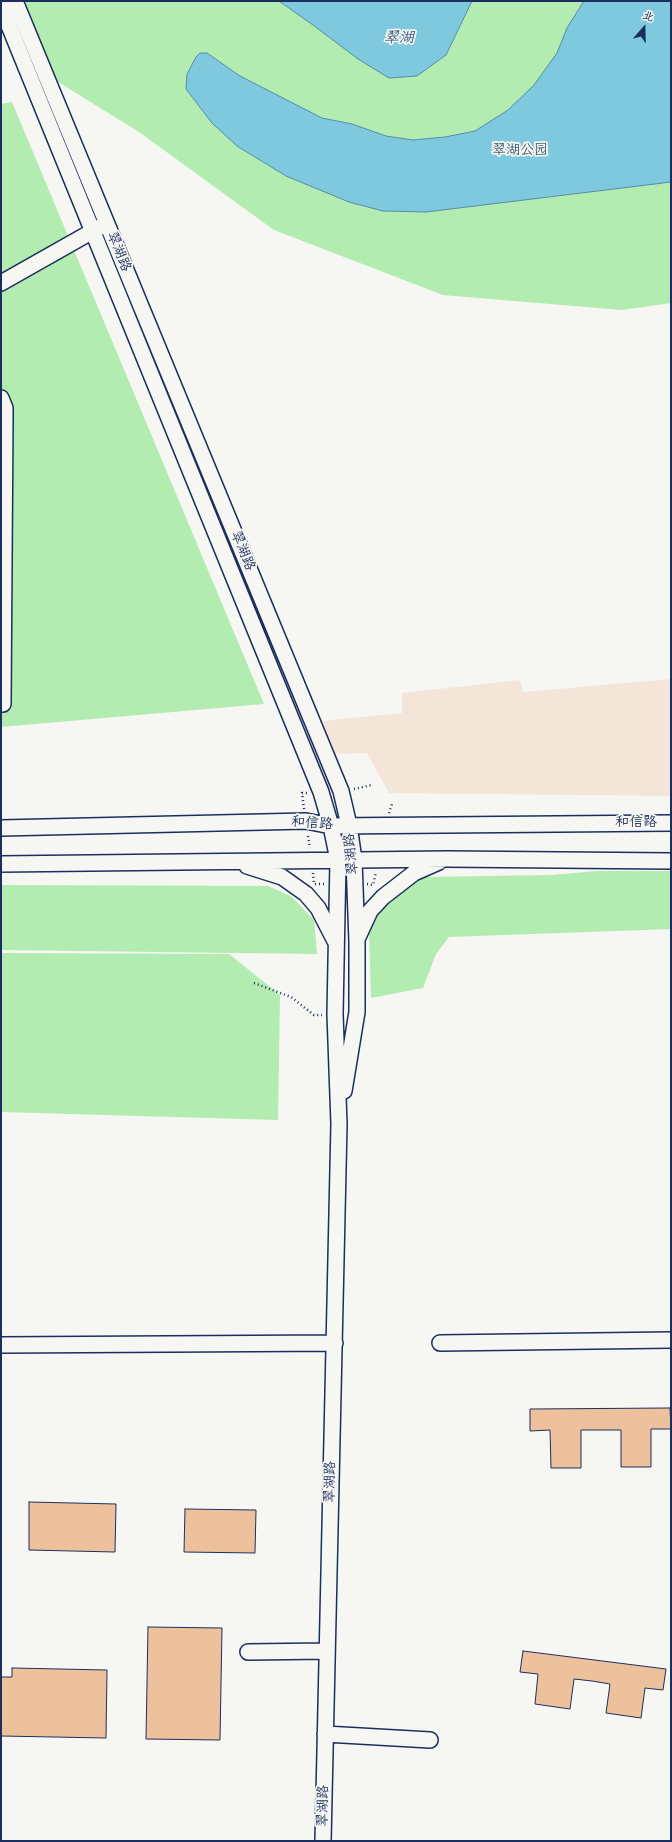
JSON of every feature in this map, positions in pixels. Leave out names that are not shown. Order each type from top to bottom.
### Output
[{"type":"street","name":"翠湖路","points":[[15,1],[341,791],[349,825],[354,860],[357,942],[357,1012],[339,1124]]},
{"type":"street","name":"翠湖路","points":[[1,6],[321,792],[331,826],[338,860],[334,1014],[339,1124],[323,1841]]},
{"type":"street","points":[[1,283],[106,223]]},
{"type":"street","points":[[1,398],[5,408],[3,704]]},
{"type":"street","name":"和信路","points":[[1,828],[306,821],[331,826],[671,823]]},
{"type":"street","points":[[357,942],[370,911],[383,897],[414,873],[447,859]]},
{"type":"street","points":[[1,864],[447,859],[671,861]]},
{"type":"street","points":[[233,862],[282,876],[298,888],[318,908],[336,943]]},
{"type":"street","points":[[440,1343],[671,1340]]},
{"type":"street","points":[[1,1345],[335,1343]]},
{"type":"street","points":[[248,1652],[327,1651]]},
{"type":"street","points":[[325,1734],[430,1740]]},
{"type":"path","points":[[254,983],[290,997],[314,1015],[334,1014]]},
{"type":"shaded area","points":[[671,679],[671,796],[389,793],[367,753],[333,754],[323,721],[402,713],[402,693],[520,680],[524,692]]},
{"type":"green space","name":"翠湖公园","points":[[24,1],[671,1],[671,303],[622,310],[443,295],[274,230],[139,132],[55,80]]},
{"type":"green space","points":[[12,102],[264,704],[1,727],[1,104]]},
{"type":"green space","points":[[597,871],[671,871],[671,929],[449,937],[436,954],[423,988],[371,998],[369,930],[378,909],[404,885],[423,877],[552,875]]},
{"type":"green space","points":[[1,885],[268,886],[291,896],[314,920],[317,954],[1,950]]},
{"type":"green space","points":[[1,953],[229,954],[280,995],[278,1120],[1,1112]]},
{"type":"water","name":"翠湖","points":[[279,1],[472,1],[446,55],[417,76],[389,78],[358,59]]},
{"type":"water","points":[[584,1],[671,1],[671,182],[426,212],[383,211],[349,202],[286,176],[237,146],[212,123],[186,89],[187,74],[196,57],[200,53],[207,53],[240,76],[322,118],[352,124],[386,136],[413,140],[445,137],[475,131],[508,110],[534,85],[557,53],[567,28]]},
{"type":"building","points":[[670,1408],[671,1429],[651,1429],[651,1467],[621,1467],[621,1430],[581,1430],[581,1468],[551,1468],[550,1430],[530,1431],[530,1409]]},
{"type":"building","points":[[29,1502],[116,1504],[115,1552],[29,1550]]},
{"type":"building","points":[[185,1509],[256,1510],[255,1553],[184,1552]]},
{"type":"building","points":[[148,1627],[222,1628],[220,1740],[146,1739]]},
{"type":"building","points":[[523,1651],[666,1669],[663,1690],[645,1688],[641,1718],[606,1713],[610,1684],[592,1681],[574,1679],[570,1709],[535,1704],[538,1674],[520,1672]]},
{"type":"building","points":[[12,1668],[107,1670],[106,1738],[1,1736],[1,1677],[12,1677]]}]
